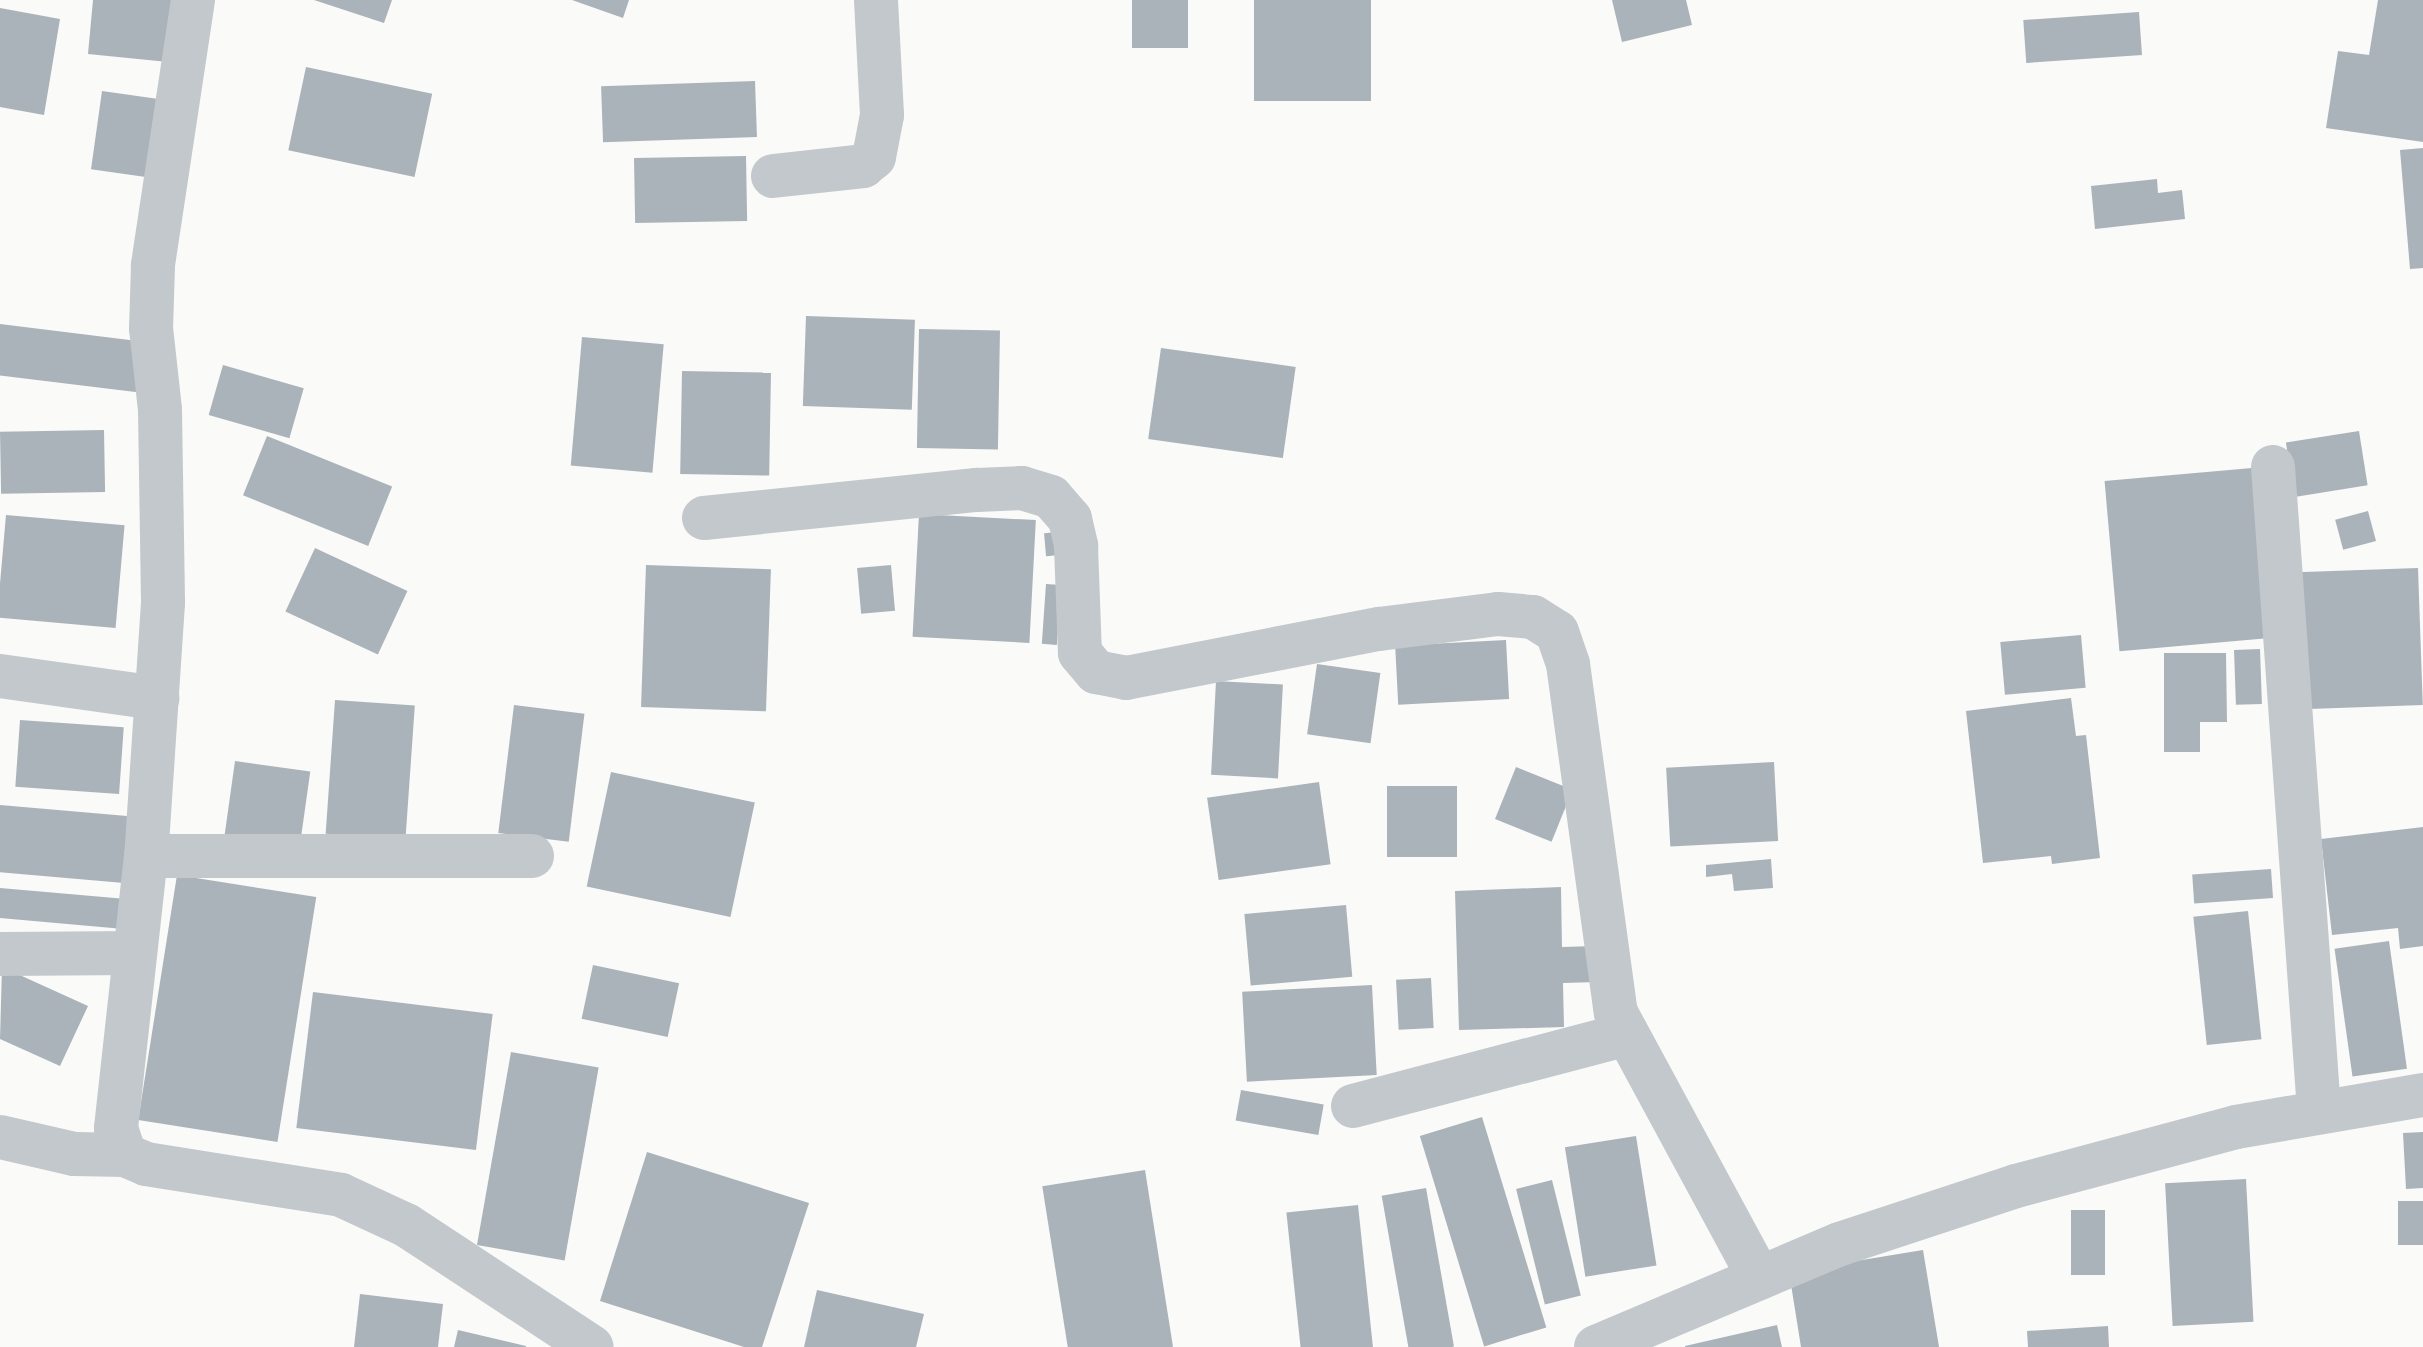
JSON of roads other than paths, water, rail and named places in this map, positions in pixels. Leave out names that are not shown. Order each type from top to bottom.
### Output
[{"type":"street","points":[[125,1155],[116,1128],[146,856],[157,698],[163,530],[160,410],[151,328],[153,266],[193,0]]},
{"type":"street","points":[[773,176],[863,166],[874,157],[882,115],[876,0]]},
{"type":"street","points":[[2273,467],[2319,1110]]},
{"type":"street","points":[[704,518],[977,490],[1022,488],[1051,497],[1070,519],[1076,546],[1080,653],[1096,672],[1126,678],[1379,629],[1498,614],[1533,617],[1557,632],[1568,664],[1616,1013],[1759,1278]]},
{"type":"street","points":[[0,676],[157,698]]},
{"type":"street","points":[[146,856],[532,856]]},
{"type":"street","points":[[0,954],[135,953]]},
{"type":"street","points":[[1353,1106],[1627,1034]]},
{"type":"street","points":[[1596,1347],[1840,1244],[2030,1182],[2156,1145],[2319,1110],[2423,1095]]},
{"type":"street","points":[[0,1137],[74,1154],[125,1155],[146,1164],[341,1195],[406,1225],[592,1347]]}]
